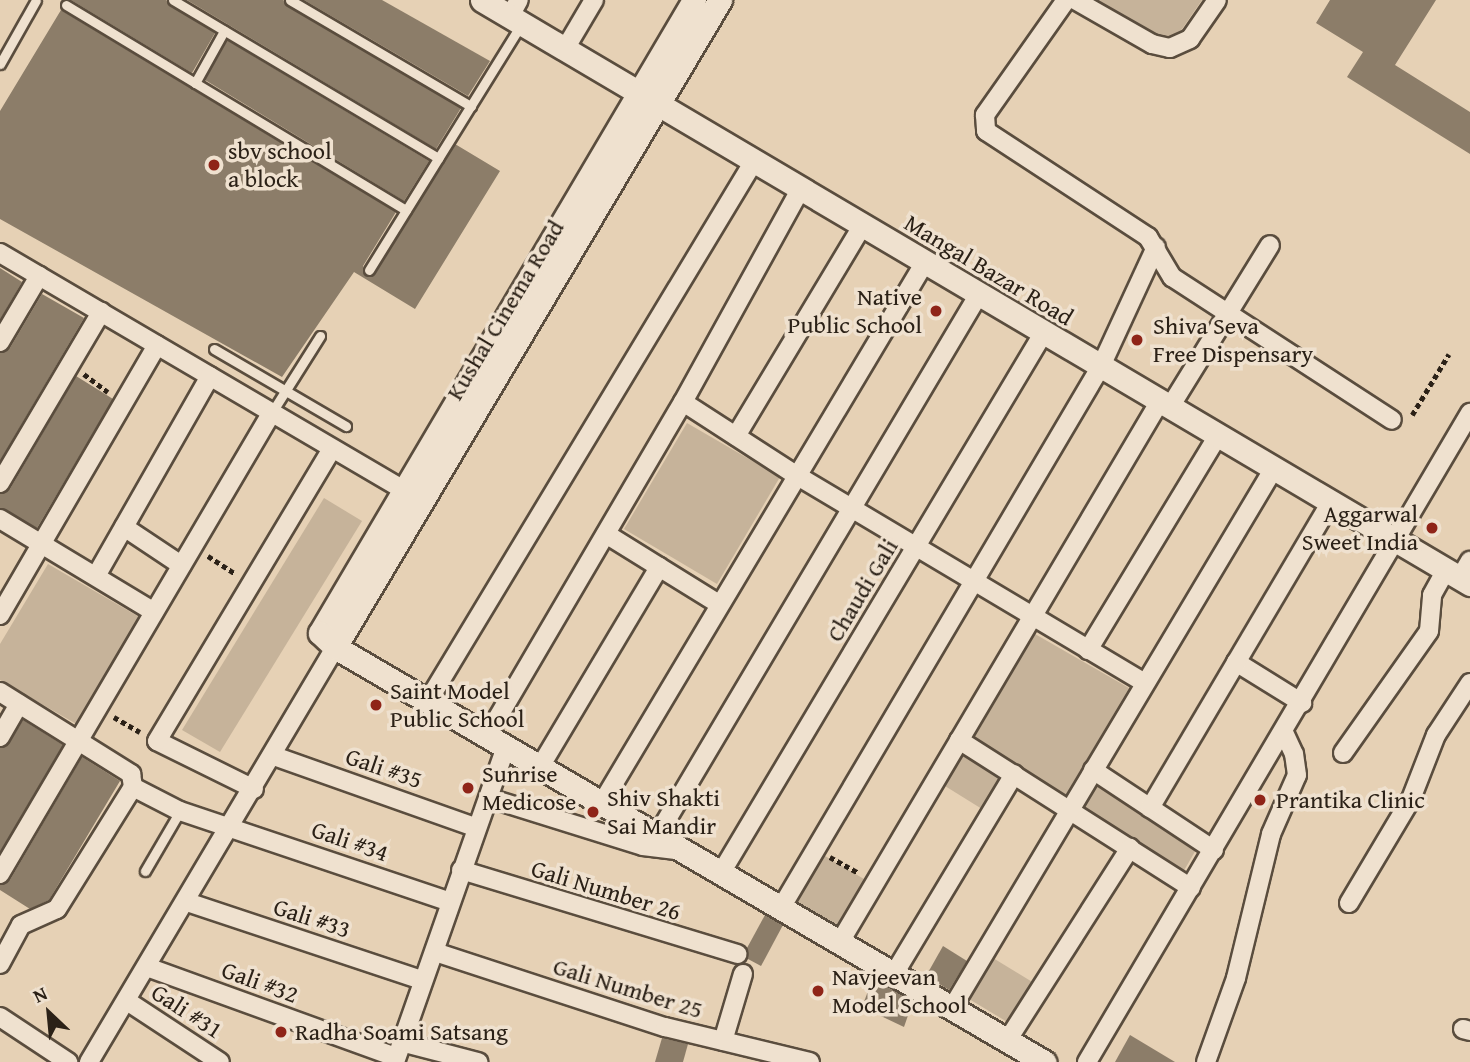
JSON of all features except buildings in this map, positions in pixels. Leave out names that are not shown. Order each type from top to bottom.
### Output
[{"type":"street","name":"Mangal Bazar Road","points":[[482,0],[517,13],[565,49],[800,190],[1398,542],[1462,574]]},
{"type":"street","points":[[565,49],[594,0]]},
{"type":"street","name":"Kushal Cinema Road","points":[[649,99],[694,0]]},
{"type":"street","name":"Kushal Cinema Road","points":[[328,640],[649,99],[720,0]]},
{"type":"street","points":[[1066,0],[985,115],[986,131],[1148,237],[1156,247],[1160,262],[1172,277],[1401,419]]},
{"type":"street","points":[[1075,0],[1152,44],[1170,48],[1190,40],[1217,0]]},
{"type":"street","points":[[428,701],[754,161]]},
{"type":"street","points":[[397,1054],[489,798],[496,741],[606,534],[683,402],[800,190]]},
{"type":"street","points":[[736,436],[863,225]]},
{"type":"street","points":[[840,942],[1031,617],[1165,404],[1228,314],[1270,245]]},
{"type":"street","points":[[781,908],[1101,366],[1156,247]]},
{"type":"street","points":[[0,253],[412,495]]},
{"type":"street","points":[[602,803],[925,262]]},
{"type":"street","points":[[0,342],[39,276]]},
{"type":"street","points":[[657,836],[979,294]]},
{"type":"street","points":[[0,483],[101,312]]},
{"type":"street","name":"Chaudi Gali","points":[[722,873],[1044,332]]},
{"type":"street","points":[[0,615],[157,345]]},
{"type":"street","points":[[96,576],[210,376]]},
{"type":"street","points":[[683,402],[851,509],[1144,683]]},
{"type":"street","points":[[0,874],[272,412]]},
{"type":"street","points":[[1087,1062],[1398,542],[1470,413]]},
{"type":"street","points":[[1088,650],[1218,435]]},
{"type":"street","points":[[254,789],[157,741],[254,585],[332,449]]},
{"type":"street","points":[[952,1008],[1274,468]]},
{"type":"street","points":[[1150,808],[1331,502]]},
{"type":"street","points":[[0,519],[154,612]]},
{"type":"street","points":[[124,527],[181,565]]},
{"type":"street","points":[[606,534],[719,604]]},
{"type":"street","points":[[540,767],[659,567]]},
{"type":"street","points":[[1343,753],[1425,639],[1432,595],[1462,574]]},
{"type":"street","points":[[89,1062],[274,756],[328,640],[1044,1062]]},
{"type":"street","points":[[1236,662],[1301,703]]},
{"type":"street","points":[[1349,903],[1411,799],[1436,735],[1470,683]]},
{"type":"street","points":[[0,692],[131,774],[133,787],[57,909],[21,925],[0,964]]},
{"type":"street","points":[[0,737],[19,704]]},
{"type":"street","points":[[1206,1062],[1233,990],[1267,847],[1297,775],[1294,754],[1284,733]]},
{"type":"street","points":[[959,740],[1191,888]]},
{"type":"street","name":"Gali #35","points":[[274,756],[477,828]]},
{"type":"street","points":[[1093,770],[1214,850]]},
{"type":"street","points":[[894,974],[1014,774]]},
{"type":"street","name":"Gali #34","points":[[133,787],[180,811],[233,826],[450,902]]},
{"type":"street","points":[[489,798],[643,846],[684,851]]},
{"type":"street","points":[[1007,1041],[1130,848]]},
{"type":"street","name":"Gali Number 26","points":[[461,870],[738,954]]},
{"type":"street","name":"Gali #33","points":[[187,902],[422,980]]},
{"type":"street","name":"Gali Number 25","points":[[435,951],[665,1027],[810,1062]]},
{"type":"street","name":"Gali #32","points":[[147,967],[397,1054],[478,1062]]},
{"type":"street","points":[[723,1041],[743,974]]},
{"type":"street","name":"Gali #31","points":[[127,1001],[219,1062]]},
{"type":"street","points":[[0,1017],[68,1062]]},
{"type":"lane","points":[[0,64],[36,0]]},
{"type":"lane","points":[[173,0],[438,158]]},
{"type":"lane","points":[[290,0],[471,106]]},
{"type":"lane","points":[[66,5],[406,210]]},
{"type":"lane","points":[[369,270],[471,106],[517,13]]},
{"type":"lane","points":[[195,83],[224,31]]},
{"type":"lane","points":[[272,412],[320,336]]},
{"type":"lane","points":[[214,349],[346,426]]},
{"type":"lane","points":[[145,871],[180,811]]},
{"type":"path","points":[[1401,419],[1448,354]]},
{"type":"path","points":[[70,364],[123,402]]},
{"type":"path","points":[[193,546],[254,585]]},
{"type":"path","points":[[98,708],[157,741]]},
{"type":"path","points":[[816,848],[876,882]]},
{"type":"shaded area","points":[[1075,0],[1202,0],[1169,48]]},
{"type":"shaded area","points":[[687,423],[780,477],[717,584],[624,529]]},
{"type":"shaded area","points":[[324,498],[362,521],[220,752],[182,730]]},
{"type":"shaded area","points":[[48,564],[141,618],[78,725],[0,680],[0,644]]},
{"type":"shaded area","points":[[1035,634],[1129,688],[1066,795],[973,740]]},
{"type":"shaded area","points":[[964,754],[1002,777],[982,809],[945,786]]},
{"type":"shaded area","points":[[1096,781],[1197,848],[1182,874],[1080,808]]},
{"type":"shaded area","points":[[820,853],[869,882],[839,933],[790,905]]},
{"type":"shaded area","points":[[993,958],[1034,983],[1009,1023],[969,999]]},
{"type":"place","name":"sbv school a block","points":[[214,165]]},
{"type":"place","name":"Native Public School","points":[[936,311]]},
{"type":"place","name":"Shiva Seva Free Dispensary","points":[[1137,340]]},
{"type":"place","name":"Aggarwal Sweet India","points":[[1432,528]]},
{"type":"place","name":"Saint Model Public School","points":[[376,705]]},
{"type":"place","name":"Sunrise Medicose","points":[[468,788]]},
{"type":"place","name":"Prantika Clinic","points":[[1260,800]]},
{"type":"place","name":"Shiv Shakti Sai Mandir","points":[[593,812]]},
{"type":"place","name":"Navjeevan Model School","points":[[818,991]]},
{"type":"place","name":"Radha Soami Satsang","points":[[281,1032]]}]
